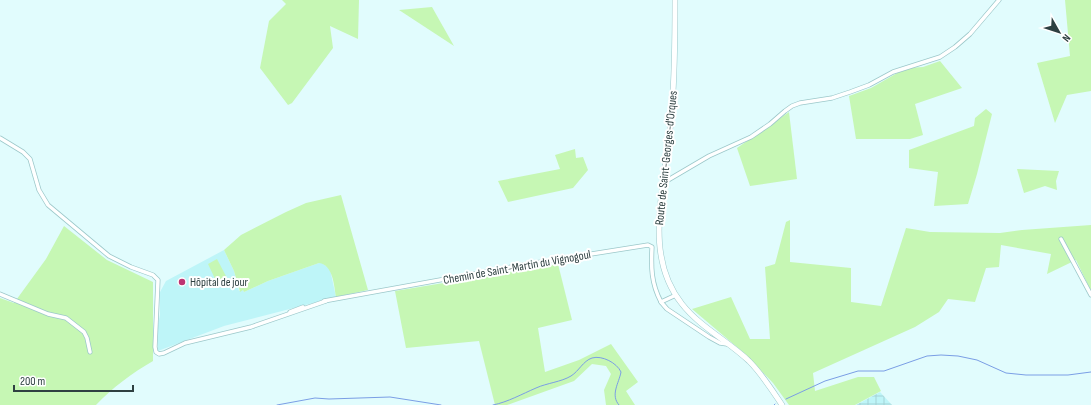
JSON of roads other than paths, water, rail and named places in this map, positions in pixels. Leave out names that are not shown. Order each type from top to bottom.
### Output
[{"type":"street","name":"Route de Saint-Georges-d'Orques","points":[[675,0],[672,107],[658,226],[660,252],[666,273],[676,295],[682,304],[698,320],[749,362],[768,384],[782,405]]},
{"type":"street","points":[[663,183],[709,156],[751,137],[792,106],[800,103],[832,98],[869,85],[899,70],[940,57],[970,34],[999,0]]},
{"type":"street","name":"Chemin de Saint-Martin du Vignogoul","points":[[0,138],[23,152],[30,159],[39,190],[48,204],[109,256],[153,275],[158,280],[155,346],[156,352],[159,354],[185,343],[251,328],[277,318],[296,308],[326,301],[522,265],[648,245],[652,247],[651,271],[656,293],[661,302],[667,309],[709,337],[720,343],[727,344]]},
{"type":"street","points":[[1061,238],[1091,295]]},
{"type":"street","points":[[0,294],[48,314],[66,318],[84,332],[90,352]]},
{"type":"street","points":[[661,302],[676,295]]},
{"type":"waterway","points":[[786,399],[825,381],[858,371],[884,371],[927,356],[958,356],[977,360],[1006,373],[1026,375],[1068,375],[1091,372]]},
{"type":"waterway","points":[[493,405],[510,400],[540,386],[567,378],[574,374],[586,361],[596,357],[609,360],[621,372],[615,393],[616,401],[619,405]]},
{"type":"waterway","points":[[277,405],[315,398],[390,397],[441,405]]},
{"type":"place","name":"Hôpital de jour","points":[[182,282]]}]
